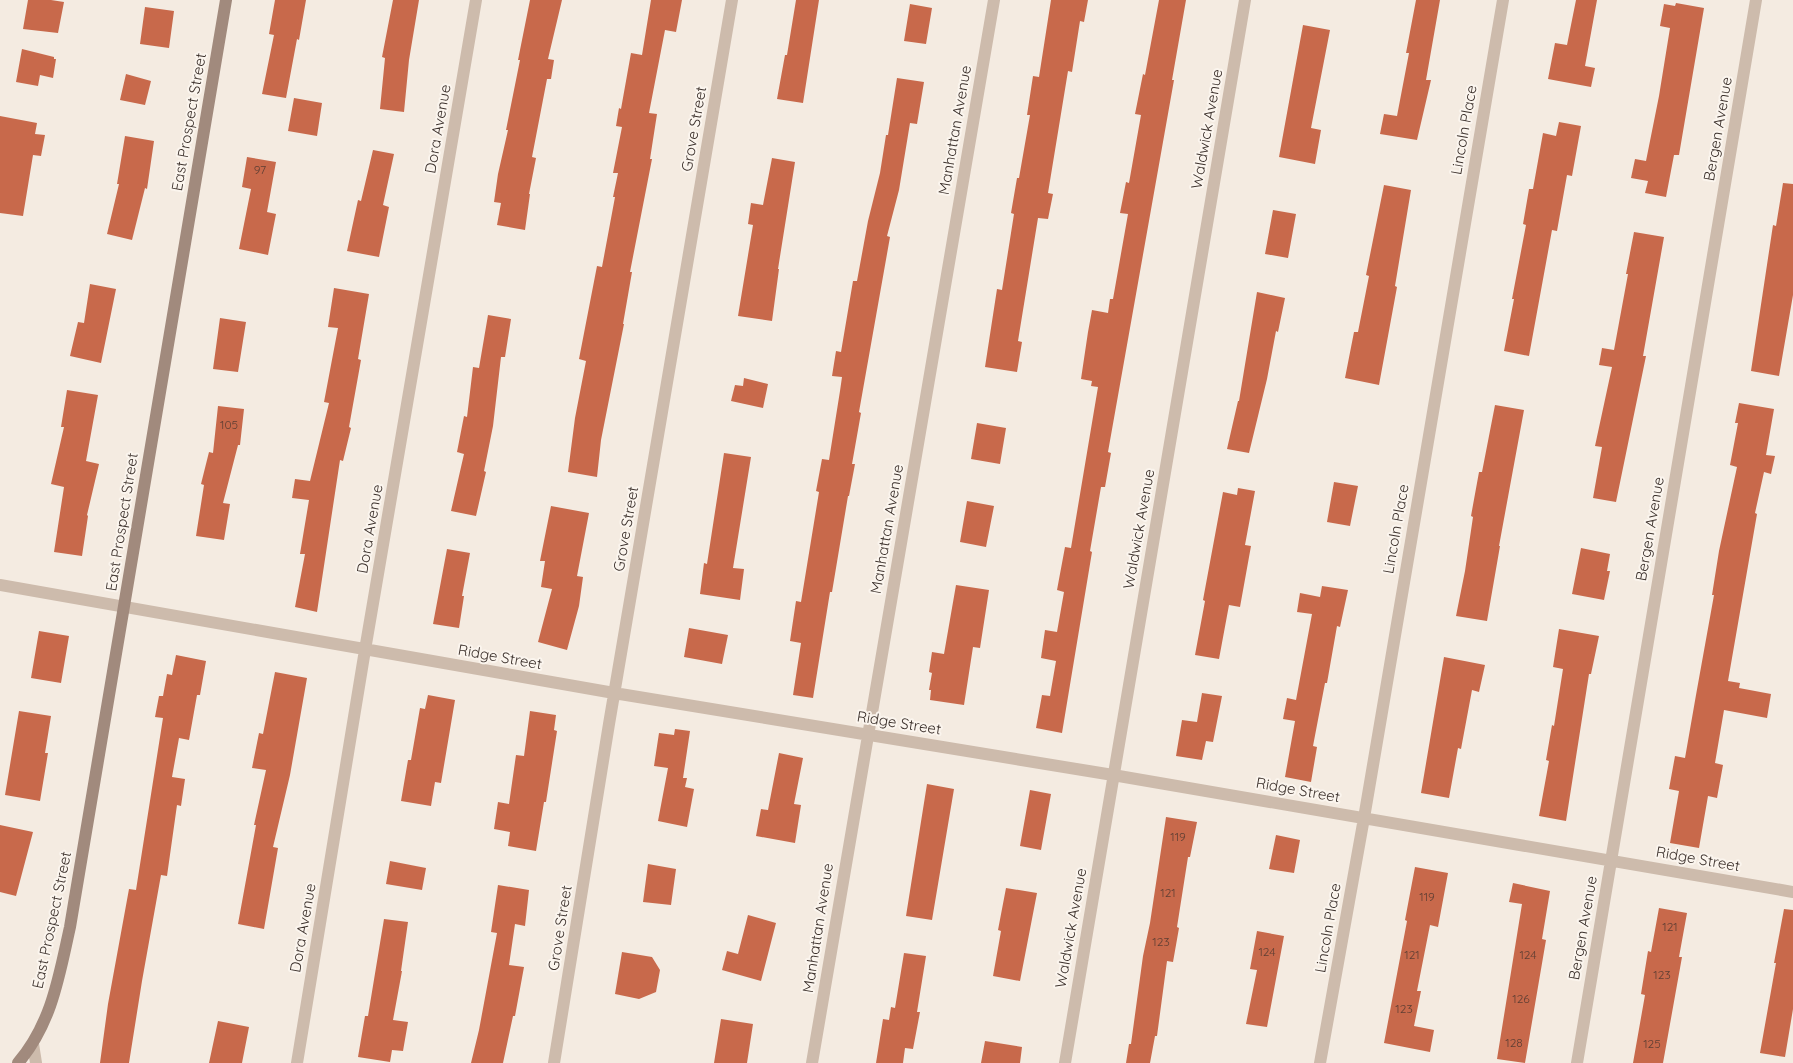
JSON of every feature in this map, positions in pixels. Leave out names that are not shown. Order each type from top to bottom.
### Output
[{"type":"street","name":"East Prospect Street","points":[[18,1063],[33,1044],[47,1017],[70,927],[226,0]]},
{"type":"street","name":"Dora Avenue","points":[[297,1063],[365,650],[476,0]]},
{"type":"street","name":"Grove Street","points":[[554,1063],[614,693],[732,0]]},
{"type":"street","name":"Manhattan Avenue","points":[[812,1063],[994,0]]},
{"type":"street","name":"Waldwick Avenue","points":[[1065,1063],[1245,0]]},
{"type":"street","name":"Lincoln Place","points":[[1320,1063],[1364,818],[1503,0]]},
{"type":"street","name":"Bergen Avenue","points":[[1577,1063],[1756,0]]},
{"type":"street","name":"Ridge Street","points":[[0,585],[614,693],[868,734],[1793,892]]},
{"type":"street","points":[[33,1044],[36,1063]]},
{"type":"building","points":[[28,0],[64,2],[58,33],[23,29]]},
{"type":"building","points":[[275,0],[306,0],[286,98],[262,94],[274,35],[269,34]]},
{"type":"building","points":[[393,0],[419,0],[409,60],[404,112],[380,109],[385,58],[382,57]]},
{"type":"building","points":[[530,0],[562,0],[548,59],[554,60],[551,79],[547,79],[532,157],[536,158],[525,230],[497,225],[501,203],[494,202]]},
{"type":"building","points":[[651,0],[682,0],[676,32],[665,30],[649,113],[657,114],[650,159],[652,159],[630,272],[632,272],[624,324],[601,440],[597,477],[568,472],[575,418],[586,361],[579,359],[597,266],[602,267],[615,197],[613,197],[618,173],[613,173],[622,127],[616,126],[619,108],[621,109],[631,53],[642,55]]},
{"type":"building","points":[[796,0],[819,0],[803,103],[777,99],[785,55],[787,55]]},
{"type":"building","points":[[1051,0],[1088,0],[1084,22],[1080,21],[1072,72],[1068,71],[1048,193],[1053,194],[1048,219],[1038,218],[1018,341],[1022,342],[1017,372],[985,367],[997,289],[1002,290],[1014,214],[1011,213],[1030,115],[1027,115],[1033,76],[1039,77]]},
{"type":"building","points":[[1159,0],[1186,0],[1172,80],[1174,80],[1108,452],[1111,453],[1105,487],[1101,487],[1090,551],[1092,552],[1062,733],[1036,728],[1042,695],[1050,696],[1056,661],[1041,658],[1045,630],[1057,632],[1064,592],[1057,590],[1065,547],[1071,548],[1098,387],[1091,386],[1092,381],[1081,379],[1088,332],[1092,310],[1108,313],[1110,299],[1113,299],[1128,214],[1120,213],[1126,182],[1129,183],[1141,115],[1135,114],[1143,74],[1145,75]]},
{"type":"building","points":[[1416,0],[1440,0],[1426,80],[1431,80],[1417,140],[1380,134],[1384,114],[1397,116],[1409,53],[1406,53]]},
{"type":"building","points":[[1576,0],[1597,0],[1585,66],[1595,68],[1591,87],[1548,79],[1555,43],[1567,45]]},
{"type":"building","points":[[1676,3],[1704,8],[1679,155],[1674,155],[1666,197],[1645,193],[1648,181],[1631,178],[1635,159],[1646,161],[1659,96],[1670,28],[1660,26],[1664,4],[1675,6]]},
{"type":"building","points":[[910,4],[932,8],[926,44],[904,41]]},
{"type":"building","points":[[145,7],[174,11],[169,48],[140,44]]},
{"type":"building","points":[[1303,25],[1330,30],[1311,128],[1321,130],[1315,164],[1279,157]]},
{"type":"building","points":[[22,49],[54,57],[56,59],[53,78],[40,75],[38,86],[16,82]]},
{"type":"building","points":[[126,74],[151,81],[145,105],[120,100]]},
{"type":"building","points":[[897,78],[924,82],[917,124],[910,123],[899,190],[887,236],[890,237],[859,412],[861,413],[852,464],[855,464],[832,592],[830,592],[813,698],[793,695],[801,643],[790,641],[796,601],[801,602],[819,492],[816,491],[822,459],[829,460],[840,391],[842,377],[832,376],[836,351],[841,352],[853,281],[857,281],[868,221],[880,173],[886,135],[888,135]]},
{"type":"building","points":[[294,98],[322,103],[317,136],[288,131]]},
{"type":"building","points":[[0,116],[37,123],[35,134],[45,135],[41,156],[33,155],[23,216],[0,213]]},
{"type":"building","points":[[1559,122],[1581,126],[1572,176],[1567,175],[1557,231],[1552,230],[1529,356],[1504,351],[1526,225],[1523,224],[1529,189],[1533,189],[1543,133],[1556,136]]},
{"type":"building","points":[[125,136],[154,141],[147,189],[145,188],[132,240],[107,234],[119,184],[117,184]]},
{"type":"building","points":[[373,150],[394,154],[383,205],[389,207],[379,257],[347,251],[358,200],[361,201]]},
{"type":"building","points":[[247,157],[276,162],[267,212],[276,214],[268,255],[239,249],[251,189],[242,187]]},
{"type":"building","points":[[772,158],[795,162],[778,269],[772,321],[738,316],[753,225],[748,224],[751,203],[763,205]]},
{"type":"building","points":[[1783,183],[1793,184],[1793,295],[1779,376],[1751,371],[1773,225],[1776,226]]},
{"type":"building","points":[[1384,185],[1411,190],[1395,286],[1397,287],[1379,385],[1345,378],[1354,332],[1358,332],[1369,276],[1366,275]]},
{"type":"building","points":[[1273,210],[1296,214],[1288,258],[1265,254]]},
{"type":"building","points":[[1634,232],[1664,237],[1643,356],[1646,356],[1616,502],[1593,498],[1602,447],[1595,446],[1612,367],[1599,365],[1602,348],[1614,350]]},
{"type":"building","points":[[90,284],[116,289],[101,363],[70,356],[78,322],[84,323]]},
{"type":"building","points":[[334,288],[369,294],[358,359],[361,360],[349,427],[351,428],[343,461],[340,460],[317,612],[295,607],[305,554],[300,554],[309,500],[292,498],[295,479],[310,481],[329,403],[324,402],[338,328],[328,327]]},
{"type":"building","points":[[1257,292],[1285,298],[1249,453],[1227,449],[1239,401]]},
{"type":"building","points":[[488,315],[511,319],[505,357],[501,357],[493,426],[484,471],[486,472],[476,516],[451,511],[464,454],[457,452],[464,416],[467,417],[473,367],[479,368]]},
{"type":"building","points":[[220,318],[246,322],[238,372],[213,369]]},
{"type":"building","points":[[744,378],[768,384],[763,408],[731,401],[735,385],[743,386]]},
{"type":"building","points":[[67,390],[98,395],[86,461],[99,464],[87,515],[82,556],[54,552],[64,487],[51,484],[64,427],[61,427]]},
{"type":"building","points":[[1739,403],[1774,409],[1766,455],[1775,456],[1771,474],[1764,472],[1755,513],[1757,514],[1728,681],[1740,683],[1739,688],[1771,694],[1767,718],[1724,710],[1715,763],[1723,765],[1717,798],[1708,796],[1699,848],[1670,843],[1679,791],[1669,789],[1675,756],[1685,758],[1714,595],[1712,595],[1719,551],[1737,467],[1730,465],[1738,423],[1735,423]]},
{"type":"building","points":[[1495,405],[1524,410],[1487,621],[1456,616],[1465,571],[1473,517],[1471,516],[1479,472],[1482,472]]},
{"type":"building","points":[[218,406],[244,409],[240,445],[238,445],[223,503],[230,504],[224,540],[196,536],[204,485],[201,484],[209,452],[213,453]]},
{"type":"building","points":[[977,423],[1006,428],[1000,464],[971,459]]},
{"type":"building","points":[[724,453],[751,457],[733,568],[744,569],[740,600],[700,594],[704,563],[707,564]]},
{"type":"building","points":[[1334,482],[1358,486],[1350,526],[1327,522]]},
{"type":"building","points":[[1238,488],[1255,491],[1245,545],[1251,546],[1240,607],[1229,605],[1219,659],[1195,655],[1223,492],[1237,495]]},
{"type":"building","points":[[967,501],[994,506],[986,547],[960,542]]},
{"type":"building","points":[[551,506],[589,513],[577,576],[583,577],[579,606],[567,650],[538,642],[552,589],[541,587],[545,561],[540,561]]},
{"type":"building","points":[[1581,548],[1610,554],[1607,571],[1610,571],[1604,600],[1572,594]]},
{"type":"building","points":[[447,549],[470,553],[462,596],[464,596],[459,628],[433,624]]},
{"type":"building","points":[[956,585],[989,590],[980,648],[973,647],[964,705],[930,700],[931,690],[929,690],[932,673],[929,672],[932,652],[944,654]]},
{"type":"building","points":[[1322,586],[1348,590],[1340,627],[1337,626],[1327,683],[1325,683],[1313,746],[1317,747],[1311,782],[1285,777],[1295,721],[1283,719],[1287,698],[1296,700],[1312,614],[1297,612],[1300,593],[1320,597]]},
{"type":"building","points":[[689,628],[728,635],[722,664],[684,657]]},
{"type":"building","points":[[1559,629],[1599,636],[1591,674],[1589,674],[1566,821],[1539,816],[1549,761],[1546,760],[1552,725],[1554,726],[1563,669],[1553,667]]},
{"type":"building","points":[[39,631],[69,636],[61,683],[31,678]]},
{"type":"building","points":[[176,655],[206,661],[200,695],[197,695],[189,740],[179,738],[172,777],[185,779],[181,806],[177,805],[167,876],[161,875],[129,1063],[100,1063],[108,1004],[129,889],[136,890],[163,718],[155,717],[159,696],[163,696],[167,674],[172,675]]},
{"type":"building","points":[[1444,657],[1485,665],[1479,692],[1472,690],[1461,749],[1458,748],[1449,798],[1421,793]]},
{"type":"building","points":[[275,672],[307,678],[290,775],[273,847],[278,848],[264,929],[238,924],[256,825],[254,825],[266,770],[252,768],[259,733],[263,734]]},
{"type":"building","points":[[1202,693],[1222,696],[1213,742],[1206,741],[1202,760],[1176,756],[1182,720],[1197,722]]},
{"type":"building","points":[[428,695],[455,700],[441,783],[435,782],[431,806],[401,801],[408,760],[411,760],[420,708],[425,709]]},
{"type":"building","points":[[19,711],[51,716],[45,753],[48,753],[40,801],[5,795]]},
{"type":"building","points":[[530,711],[556,715],[554,730],[557,731],[536,851],[508,846],[510,832],[494,829],[498,802],[509,804],[516,755],[524,756]]},
{"type":"building","points":[[675,729],[690,731],[683,778],[687,778],[685,787],[694,789],[687,827],[658,821],[668,768],[654,766],[659,733],[674,735]]},
{"type":"building","points":[[779,753],[803,758],[794,804],[801,805],[795,843],[756,836],[761,809],[768,810]]},
{"type":"building","points":[[927,784],[954,789],[932,920],[906,916]]},
{"type":"building","points":[[1030,790],[1051,794],[1041,850],[1020,846]]},
{"type":"building","points":[[1166,817],[1197,822],[1190,857],[1188,857],[1173,962],[1167,961],[1157,1036],[1155,1036],[1150,1063],[1126,1063],[1129,1044],[1131,1044],[1143,956],[1150,923]]},
{"type":"building","points":[[0,825],[33,832],[16,896],[0,892]]},
{"type":"building","points":[[1276,835],[1300,840],[1294,873],[1269,869]]},
{"type":"building","points":[[390,861],[426,868],[422,890],[386,884]]},
{"type":"building","points":[[648,864],[676,869],[671,905],[643,902]]},
{"type":"building","points":[[1415,867],[1448,873],[1438,927],[1430,925],[1417,991],[1421,991],[1414,1026],[1434,1030],[1430,1052],[1384,1043]]},
{"type":"building","points":[[1513,883],[1550,891],[1542,939],[1546,940],[1525,1063],[1497,1059],[1522,904],[1509,902]]},
{"type":"building","points":[[498,885],[529,890],[525,926],[515,924],[509,965],[524,967],[515,1016],[513,1016],[503,1063],[471,1063],[497,933],[491,932]]},
{"type":"building","points":[[1006,888],[1037,893],[1020,981],[993,976],[1001,931],[998,930]]},
{"type":"building","points":[[1659,908],[1687,913],[1679,957],[1682,957],[1663,1063],[1633,1063],[1645,995],[1641,994],[1648,951],[1651,952]]},
{"type":"building","points":[[1784,909],[1793,910],[1793,1009],[1785,1057],[1760,1053]]},
{"type":"building","points":[[748,915],[776,923],[761,981],[722,970],[727,951],[738,954]]},
{"type":"building","points":[[384,919],[408,922],[393,1020],[408,1022],[403,1051],[392,1050],[390,1062],[358,1057],[365,1016],[368,1016]]},
{"type":"building","points":[[1257,931],[1284,936],[1267,1027],[1246,1024],[1257,970],[1250,969]]},
{"type":"building","points":[[622,952],[652,957],[660,970],[656,992],[639,999],[615,994]]},
{"type":"building","points":[[904,953],[926,956],[917,1012],[920,1012],[913,1049],[905,1048],[903,1063],[876,1063],[883,1019],[889,1020],[891,1007],[895,1008]]},
{"type":"building","points":[[721,1019],[753,1024],[747,1063],[714,1063]]},
{"type":"building","points":[[218,1021],[249,1027],[242,1063],[209,1063]]},
{"type":"building","points":[[985,1041],[1022,1047],[1020,1063],[981,1063]]}]
